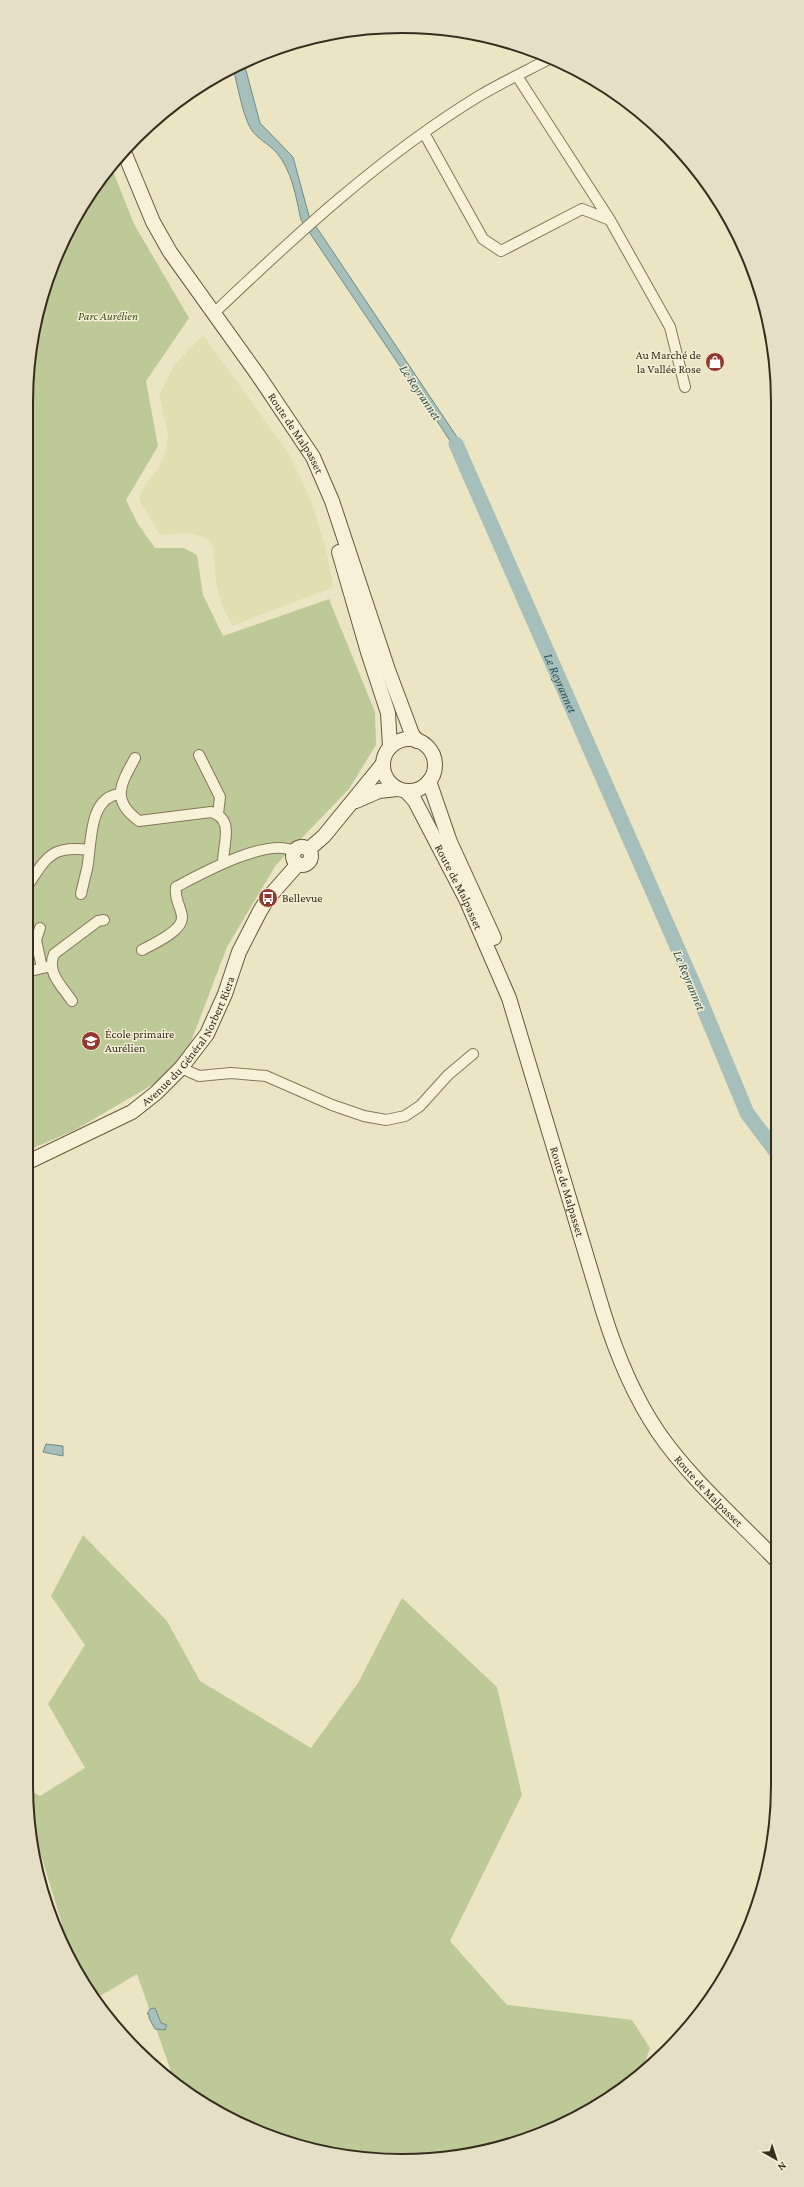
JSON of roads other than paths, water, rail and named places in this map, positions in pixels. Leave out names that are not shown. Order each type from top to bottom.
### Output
[{"type":"main road","name":"Route de Malpasset","points":[[126,158],[153,222],[170,252],[313,457],[332,501],[388,670],[412,734],[417,741]]},
{"type":"main road","name":"Route de Malpasset","points":[[120,165],[140,215],[159,250],[291,436],[306,462],[326,506],[368,652],[388,713],[390,747]]},
{"type":"main road","points":[[296,857],[298,847],[304,846],[309,849],[324,836],[350,804],[382,765],[384,755],[390,747],[399,741],[417,741],[429,749],[435,764],[429,781],[422,787],[379,791],[364,796],[350,804]]},
{"type":"main road","points":[[382,765],[387,779],[401,790]]},
{"type":"main road","name":"Route de Malpasset","points":[[429,781],[450,842],[475,894],[516,993],[623,1346],[640,1384],[665,1427],[692,1460],[771,1540]]},
{"type":"main road","name":"Route de Malpasset","points":[[401,790],[415,801],[466,899],[509,998],[603,1311],[615,1348],[633,1389],[658,1431],[685,1466],[771,1554]]},
{"type":"main road","name":"Avenue du Général Norbert Riera","points":[[33,1160],[132,1112],[156,1094],[181,1068],[207,1034],[225,994],[240,952],[260,911],[296,857]]},
{"type":"street","points":[[214,313],[316,217],[402,148],[480,96],[544,62]]},
{"type":"street","points":[[517,76],[610,220],[670,327],[685,387]]},
{"type":"street","points":[[424,133],[483,239],[500,251],[582,209],[610,220]]},
{"type":"street","points":[[199,755],[220,797],[218,814]]},
{"type":"street","points":[[135,758],[121,784],[120,794],[123,804],[132,816],[139,821],[211,812],[218,814],[223,818],[226,825],[223,863]]},
{"type":"street","points":[[81,894],[87,868],[91,830],[100,806],[113,795],[120,794]]},
{"type":"street","points":[[142,950],[171,934],[181,924],[182,917],[174,894],[176,887],[223,863],[272,847],[286,847],[296,857]]},
{"type":"street","points":[[33,878],[47,858],[58,851],[66,848],[89,850]]},
{"type":"street","points":[[33,970],[47,967],[54,954],[98,921],[104,920]]},
{"type":"street","points":[[40,928],[36,940],[47,967],[72,1000]]},
{"type":"street","points":[[181,1068],[199,1076],[230,1073],[266,1076],[332,1105],[364,1116],[386,1120],[405,1116],[420,1106],[440,1083],[473,1054]]},
{"type":"water","name":"Le Reyrannet","points":[[245,68],[260,123],[293,157],[309,216],[465,449],[467,461],[462,463],[460,456],[441,427],[301,220],[293,184],[286,167],[276,152],[253,132],[245,116],[234,74]]},
{"type":"water","points":[[46,1444],[63,1446],[63,1456],[43,1452]]},
{"type":"water","points":[[155,2008],[161,2023],[167,2025],[165,2030],[155,2029],[149,2018],[149,2014],[147,2014],[150,2009]]},
{"type":"waterway","name":"Le Reyrannet","points":[[456,444],[696,990],[747,1113],[771,1145]]},
{"type":"place","name":"Au Marché de la Vallée Rose","points":[[715,362]]},
{"type":"place","name":"Bellevue","points":[[268,898]]},
{"type":"place","name":"École primaire Aurélien","points":[[91,1041]]},
{"type":"park label","name":"Parc Aurélien","points":[[108,316]]}]
